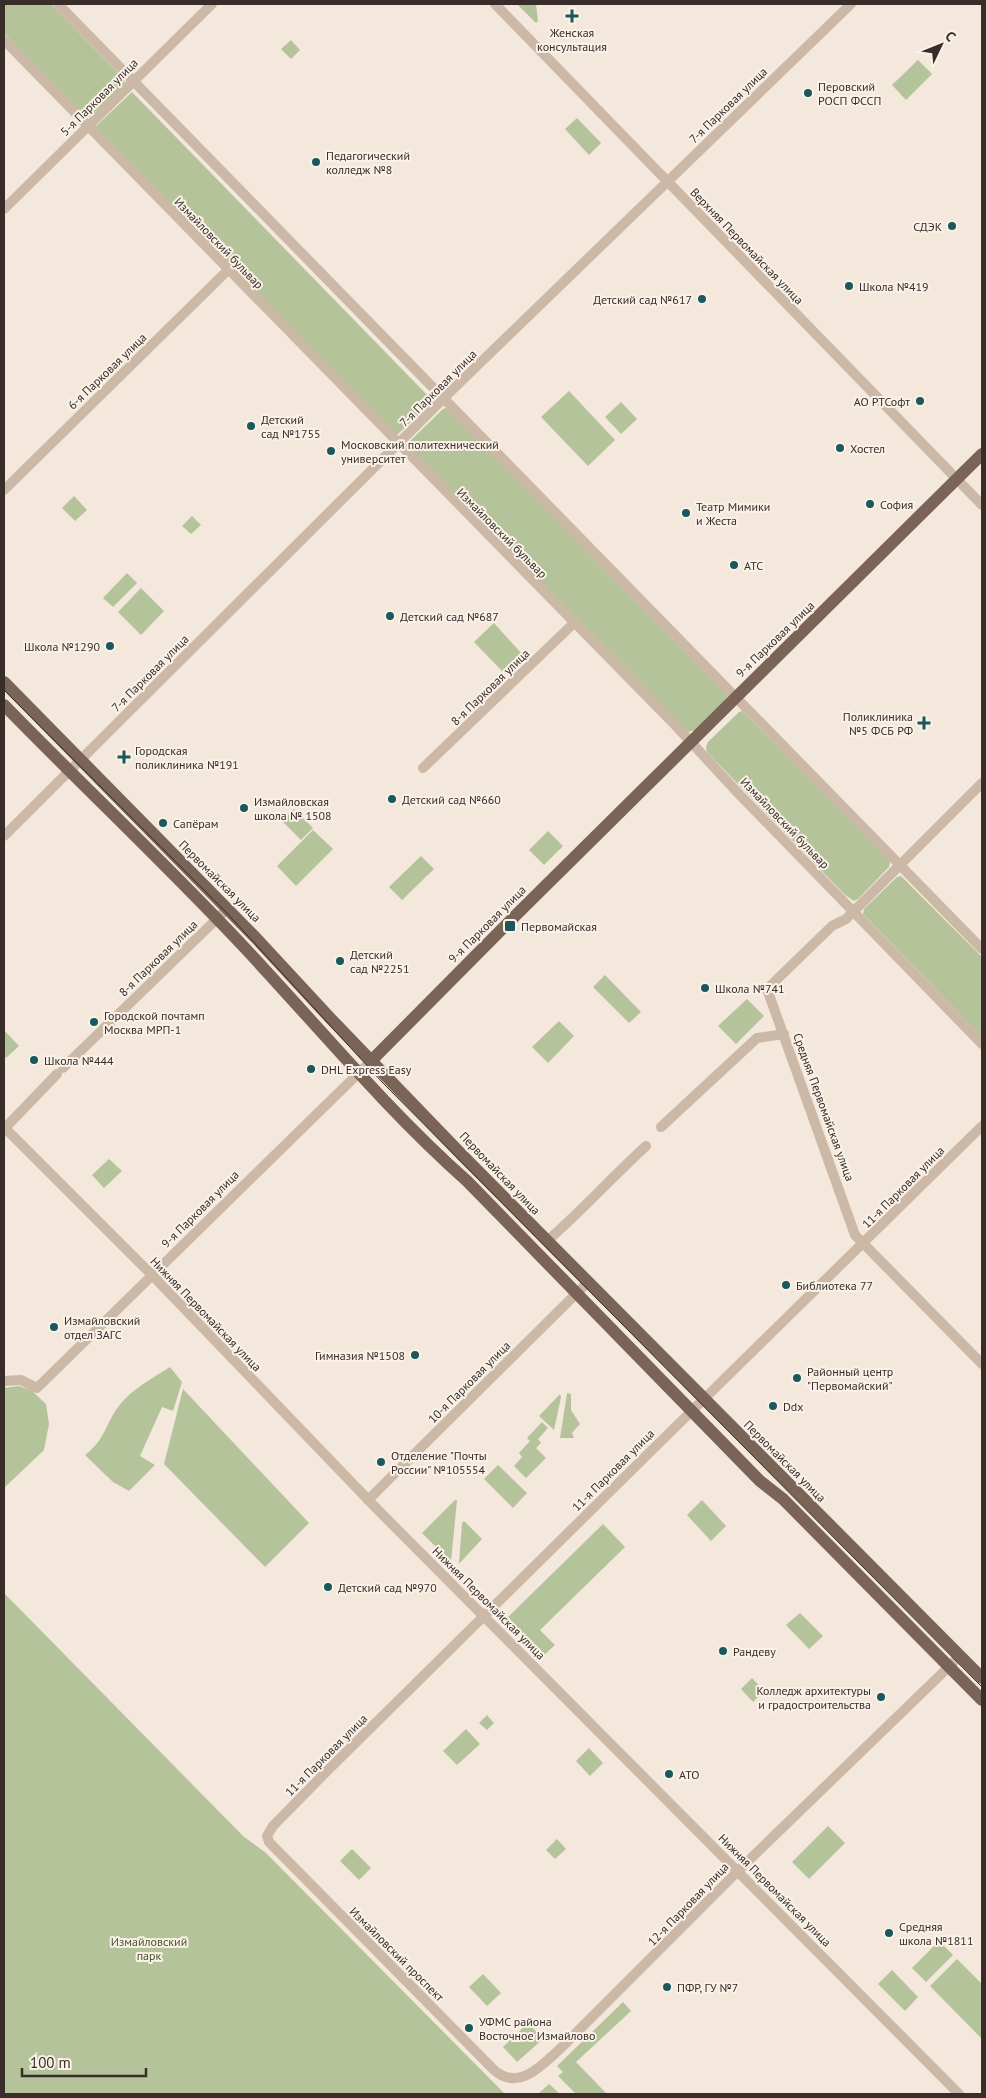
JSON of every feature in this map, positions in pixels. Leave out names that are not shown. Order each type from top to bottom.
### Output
[{"type":"main road","name":"9-я Парковая улица","points":[[372,1061],[514,916],[982,454]]},
{"type":"main road","name":"Первомайская улица","points":[[4,682],[228,908],[372,1061],[547,1241],[982,1678]]},
{"type":"main road","points":[[4,705],[217,919],[359,1074],[577,1292],[691,1411],[760,1480],[782,1499],[982,1700]]},
{"type":"street","points":[[58,4],[982,949]]},
{"type":"street","name":"5-я Парковая улица","points":[[4,209],[212,4]]},
{"type":"street","name":"Верхняя Первомайская улица","points":[[495,4],[982,505]]},
{"type":"street","name":"7-я Парковая улица","points":[[4,836],[444,398],[851,4]]},
{"type":"street","name":"Измайловский бульвар","points":[[4,40],[691,743],[982,1044]]},
{"type":"street","name":"6-я Парковая улица","points":[[4,490],[228,270]]},
{"type":"street","name":"8-я Парковая улица","points":[[423,768],[574,623]]},
{"type":"street","points":[[900,865],[982,783]]},
{"type":"street","name":"Средняя Первомайская улица","points":[[900,865],[846,919],[832,926],[767,989],[855,1235],[982,1364]]},
{"type":"street","name":"8-я Парковая улица","points":[[4,1128],[228,908]]},
{"type":"street","points":[[662,1127],[757,1038],[784,1034]]},
{"type":"street","name":"9-я Парковая улица","points":[[4,1382],[21,1380],[36,1388],[372,1061]]},
{"type":"street","name":"11-я Парковая улица","points":[[267,1836],[279,1820],[484,1616],[982,1126]]},
{"type":"street","name":"Нижняя Первомайская улица","points":[[4,1128],[152,1275],[368,1500],[959,2094]]},
{"type":"street","points":[[547,1241],[576,1216],[646,1146]]},
{"type":"street","name":"10-я Парковая улица","points":[[368,1500],[588,1282]]},
{"type":"street","name":"12-я Парковая улица","points":[[517,2079],[528,2076],[554,2054],[738,1871],[960,1656]]},
{"type":"street","name":"Измайловский проспект","points":[[267,1836],[274,1848],[500,2076],[517,2079]]},
{"type":"green space","points":[[4,4],[51,4],[125,80],[124,85],[91,116],[86,117],[4,33]]},
{"type":"green space","points":[[517,4],[536,4],[538,21],[536,23]]},
{"type":"green space","points":[[291,40],[300,50],[291,59],[281,49]]},
{"type":"green space","points":[[918,60],[932,74],[906,100],[892,85]]},
{"type":"green space","points":[[132,92],[433,401],[397,435],[94,128]]},
{"type":"green space","points":[[577,118],[601,143],[589,155],[565,129]]},
{"type":"green space","points":[[569,391],[615,440],[588,466],[541,417]]},
{"type":"green space","points":[[621,402],[637,419],[621,434],[605,417]]},
{"type":"green space","points":[[447,408],[728,696],[695,730],[688,732],[409,448],[410,441],[443,409]]},
{"type":"green space","points":[[74,496],[87,510],[75,521],[62,508]]},
{"type":"green space","points":[[192,516],[201,525],[191,534],[182,526]]},
{"type":"green space","points":[[127,573],[137,583],[113,607],[103,598]]},
{"type":"green space","points":[[141,588],[164,611],[141,635],[118,612]]},
{"type":"green space","points":[[494,623],[523,655],[504,673],[474,642]]},
{"type":"green space","points":[[742,711],[888,858],[889,867],[858,899],[854,901],[845,895],[707,752],[708,742]]},
{"type":"green space","points":[[294,809],[313,828],[301,840],[282,821]]},
{"type":"green space","points":[[313,830],[333,849],[296,886],[277,866]]},
{"type":"green space","points":[[548,831],[563,846],[544,865],[529,850]]},
{"type":"green space","points":[[421,856],[434,869],[402,900],[389,887]]},
{"type":"green space","points":[[901,876],[982,957],[982,1037],[863,914],[864,909],[897,877]]},
{"type":"green space","points":[[605,975],[641,1012],[629,1023],[593,987]]},
{"type":"green space","points":[[747,999],[764,1016],[736,1044],[718,1026]]},
{"type":"green space","points":[[559,1021],[574,1036],[548,1063],[532,1047]]},
{"type":"green space","points":[[4,1030],[19,1046],[6,1058],[4,1055]]},
{"type":"green space","points":[[109,1159],[122,1171],[104,1188],[92,1175]]},
{"type":"green space","points":[[170,1367],[182,1382],[173,1411],[162,1407],[140,1456],[155,1465],[129,1491],[113,1482],[85,1455],[97,1444],[123,1401],[142,1385]]},
{"type":"green space","points":[[19,1386],[31,1390],[46,1404],[49,1424],[44,1450],[4,1488],[4,1388]]},
{"type":"green space","points":[[183,1389],[309,1523],[265,1567],[164,1464]]},
{"type":"green space","points":[[567,1393],[571,1394],[571,1410],[580,1424],[572,1433],[574,1438],[560,1438]]},
{"type":"green space","points":[[560,1394],[561,1397],[554,1430],[539,1416]]},
{"type":"green space","points":[[542,1422],[548,1428],[538,1439],[541,1443],[536,1448],[546,1458],[526,1478],[514,1466],[522,1457],[519,1453],[530,1441],[527,1438]]},
{"type":"green space","points":[[498,1465],[527,1493],[513,1508],[484,1479]]},
{"type":"green space","points":[[457,1500],[451,1562],[422,1533]]},
{"type":"green space","points":[[702,1500],[726,1526],[711,1541],[687,1515]]},
{"type":"green space","points":[[464,1521],[482,1539],[459,1564],[462,1523]]},
{"type":"green space","points":[[603,1524],[625,1547],[540,1630],[555,1645],[543,1656],[506,1619]]},
{"type":"green space","name":"Измайловский парк","points":[[4,1593],[244,1837],[265,1852],[505,2094],[4,2094]]},
{"type":"green space","points":[[800,1613],[823,1636],[809,1649],[786,1625]]},
{"type":"green space","points":[[752,1678],[764,1691],[753,1702],[741,1689]]},
{"type":"green space","points":[[487,1715],[494,1723],[487,1730],[479,1723]]},
{"type":"green space","points":[[466,1729],[480,1744],[457,1765],[443,1751]]},
{"type":"green space","points":[[589,1748],[603,1763],[590,1776],[576,1761]]},
{"type":"green space","points":[[828,1826],[845,1843],[809,1879],[792,1862]]},
{"type":"green space","points":[[557,1839],[566,1849],[555,1859],[546,1850]]},
{"type":"green space","points":[[352,1849],[371,1868],[359,1880],[340,1861]]},
{"type":"green space","points":[[939,1941],[953,1955],[926,1982],[912,1968]]},
{"type":"green space","points":[[957,1959],[982,1984],[981,2038],[930,1986]]},
{"type":"green space","points":[[892,1970],[918,1997],[905,2011],[878,1984]]},
{"type":"green space","points":[[483,1974],[501,1993],[487,2006],[469,1987]]},
{"type":"green space","points":[[623,2002],[631,2011],[576,2062],[607,2094],[576,2094],[558,2076],[563,2072],[557,2066]]},
{"type":"green space","points":[[528,2023],[543,2039],[517,2062],[503,2047]]},
{"type":"green space","points":[[549,2084],[560,2094],[538,2094]]},
{"type":"tram line","points":[[4,690],[225,911],[382,1082],[982,1687]]},
{"type":"place","name":"Женская консультация","points":[[572,16]]},
{"type":"place","name":"Перовский РОСП ФССП","points":[[808,93]]},
{"type":"place","name":"Педагогический колледж №8","points":[[316,162]]},
{"type":"place","name":"СДЭК","points":[[952,226]]},
{"type":"place","name":"Школа №419","points":[[849,286]]},
{"type":"place","name":"Детский сад №617","points":[[702,299]]},
{"type":"place","name":"АО РТСофт","points":[[920,401]]},
{"type":"place","name":"Детский сад №1755","points":[[251,426]]},
{"type":"place","name":"Хостел","points":[[840,448]]},
{"type":"place","name":"Московский политехнический университет","points":[[331,451]]},
{"type":"place","name":"София","points":[[870,504]]},
{"type":"place","name":"Театр Мимики и Жеста","points":[[686,513]]},
{"type":"place","name":"АТС","points":[[734,565]]},
{"type":"place","name":"Детский сад №687","points":[[390,616]]},
{"type":"place","name":"Школа №1290","points":[[110,646]]},
{"type":"place","name":"Поликлиника №5 ФСБ РФ","points":[[924,723]]},
{"type":"place","name":"Городская поликлиника №191","points":[[124,757]]},
{"type":"place","name":"Детский сад №660","points":[[392,799]]},
{"type":"place","name":"Измайловская школа № 1508","points":[[244,808]]},
{"type":"place","name":"Сапёрам","points":[[163,823]]},
{"type":"place","name":"Первомайская","points":[[510,926]]},
{"type":"place","name":"Детский сад №2251","points":[[340,961]]},
{"type":"place","name":"Школа №741","points":[[705,988]]},
{"type":"place","name":"Городской почтамп Москва МРП-1","points":[[94,1022]]},
{"type":"place","name":"Школа №444","points":[[34,1060]]},
{"type":"place","name":"DHL Express Easy","points":[[311,1069]]},
{"type":"place","name":"Библиотека 77","points":[[786,1285]]},
{"type":"place","name":"Измайловский отдел ЗАГС","points":[[54,1327]]},
{"type":"place","name":"Гимназия №1508","points":[[415,1355]]},
{"type":"place","name":"Районный центр \"Первомайский\"","points":[[797,1378]]},
{"type":"place","name":"Ddx","points":[[773,1406]]},
{"type":"place","name":"Отделение \"Почты России\" №105554","points":[[381,1462]]},
{"type":"place","name":"Детский сад №970","points":[[328,1587]]},
{"type":"place","name":"Рандеву","points":[[723,1651]]},
{"type":"place","name":"Колледж архитектуры и градостроительства","points":[[881,1697]]},
{"type":"place","name":"АТО","points":[[669,1774]]},
{"type":"place","name":"Средняя школа №1811","points":[[889,1933]]},
{"type":"place","name":"ПФР, ГУ №7","points":[[667,1987]]},
{"type":"place","name":"УФМС района Восточное Измайлово","points":[[469,2028]]}]
